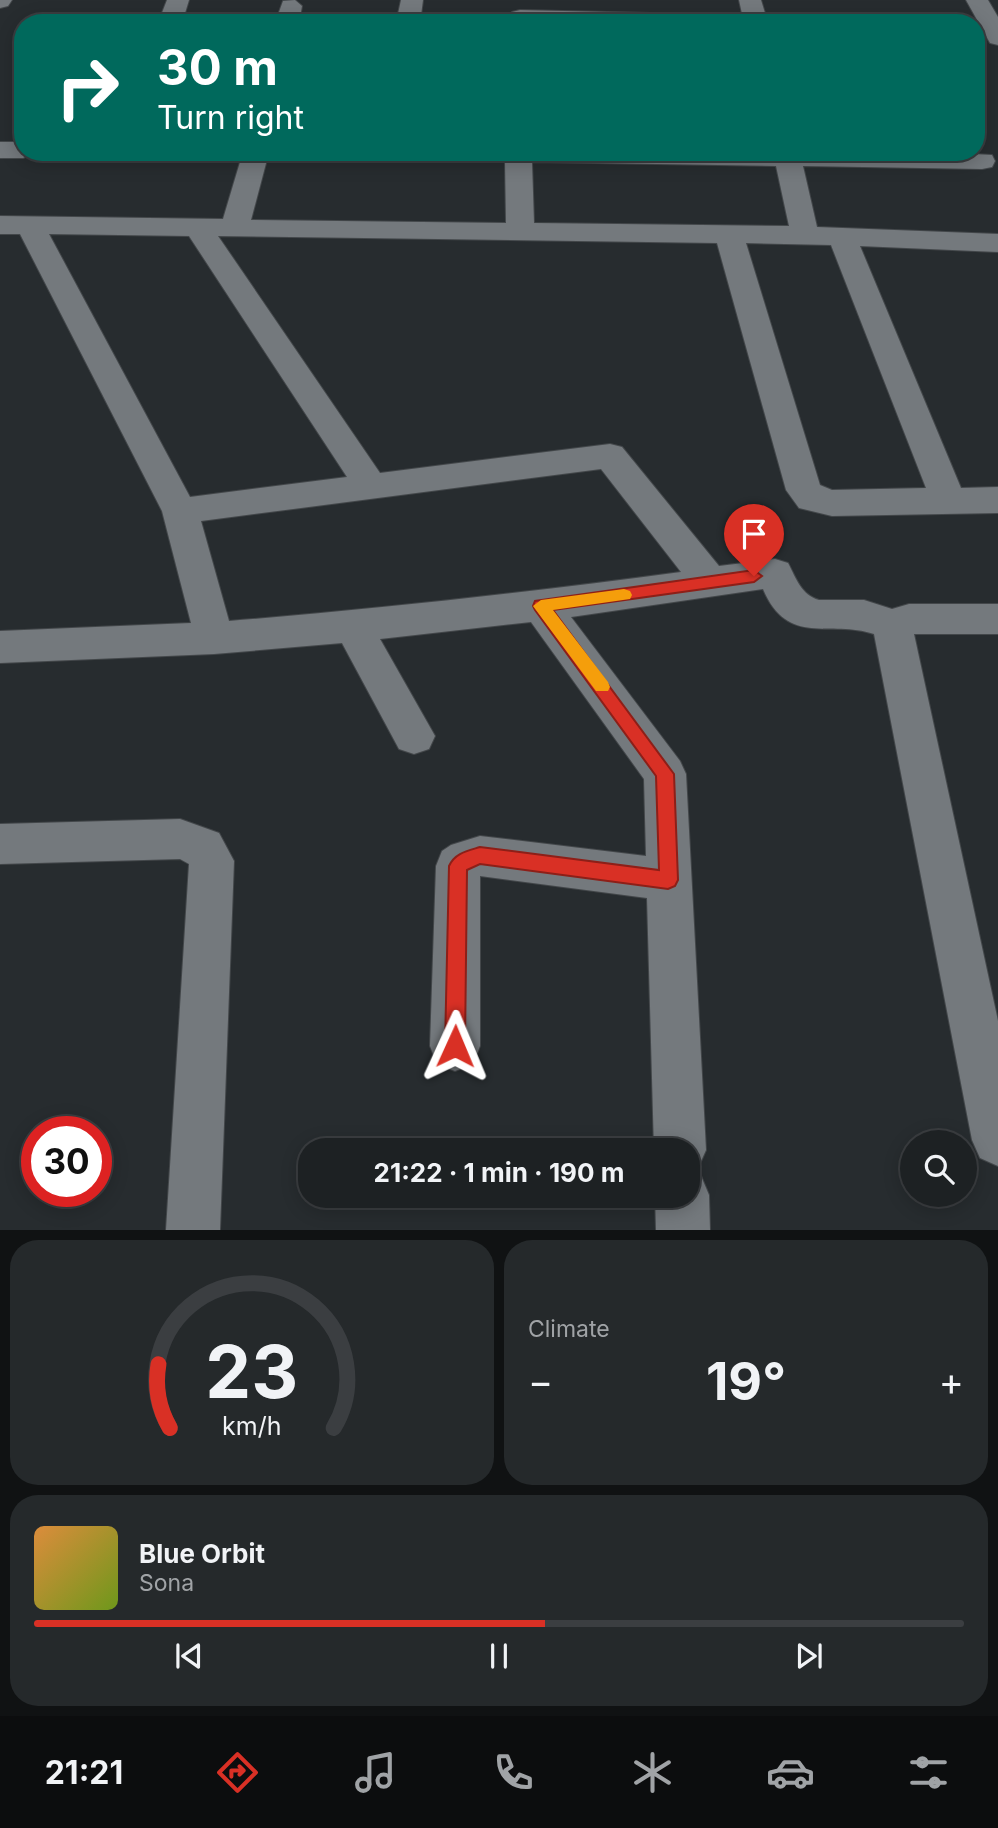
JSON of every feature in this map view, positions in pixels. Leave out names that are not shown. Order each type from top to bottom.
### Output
[{"type":"street","points":[[520,13],[651,14]]},
{"type":"street","points":[[985,14],[998,38]]},
{"type":"street","points":[[235,227],[253,161]]},
{"type":"street","points":[[518,161],[520,231]]},
{"type":"street","points":[[788,161],[805,235]]},
{"type":"street","points":[[15,225],[805,235],[998,243]]},
{"type":"street","points":[[15,225],[180,511],[214,638]]},
{"type":"street","points":[[197,226],[371,486]]},
{"type":"street","points":[[729,234],[804,490],[812,499],[832,503],[998,500]]},
{"type":"street","points":[[842,237],[948,499]]},
{"type":"street","points":[[180,511],[610,456],[712,583]]},
{"type":"street","points":[[0,647],[214,638],[353,626],[541,606],[775,573],[786,598],[800,610],[819,615],[864,615],[892,624],[909,619],[998,619]]},
{"type":"street","points":[[541,606],[665,774],[679,1138]]},
{"type":"street","points":[[892,624],[998,1140]]},
{"type":"street","points":[[353,626],[414,736]]},
{"type":"street","points":[[0,844],[180,839],[195,841],[207,850],[212,861],[193,1230]]},
{"type":"street","points":[[455,1046],[458,866],[467,859],[480,856],[668,880]]},
{"type":"street","points":[[683,1208],[684,1230]]},
{"type":"slow traffic","points":[[602,687],[541,606],[624,595]]},
{"type":"route","points":[[455,1046],[458,866],[467,859],[480,856],[668,880],[665,774],[541,606],[754,576]]}]
